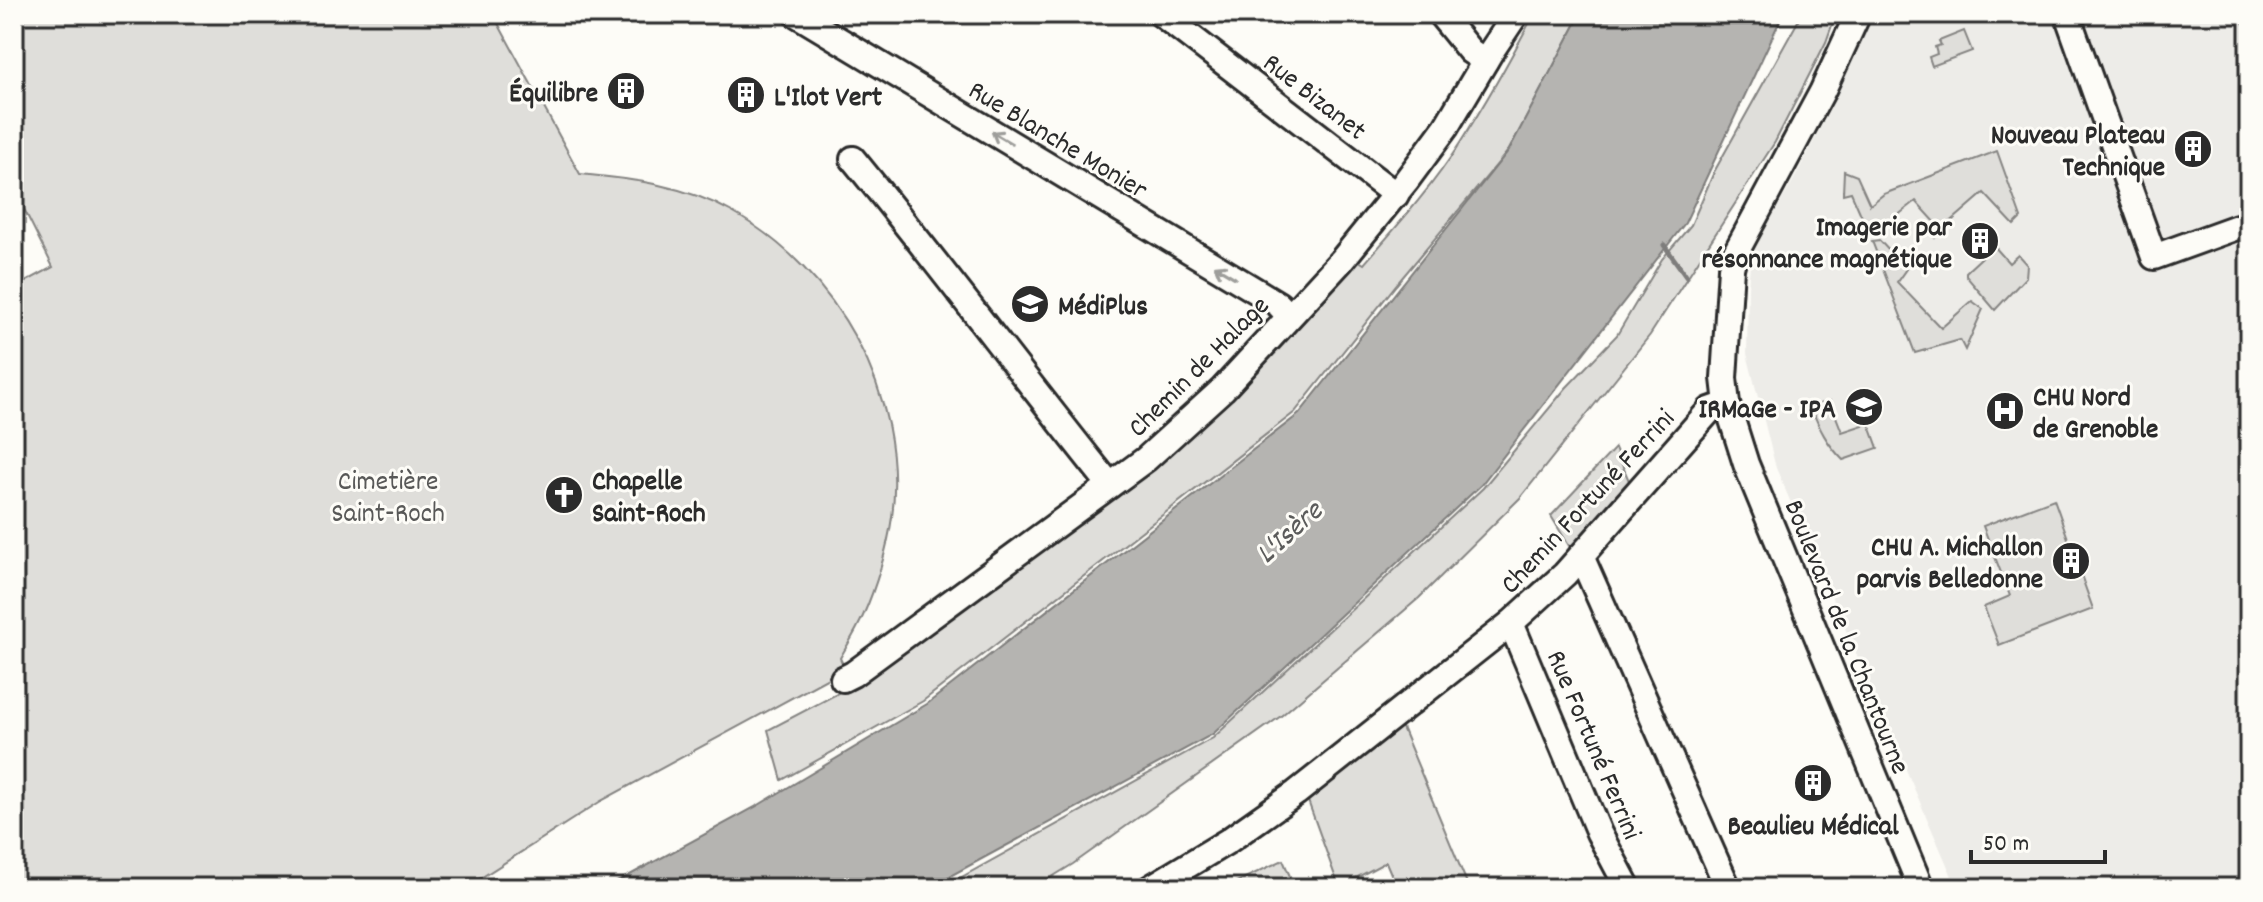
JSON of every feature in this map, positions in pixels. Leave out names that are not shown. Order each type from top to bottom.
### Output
[{"type":"street","name":"Rue Blanche Monier","points":[[796,14],[1278,304],[1289,316]]},
{"type":"street","name":"Rue Bizanet","points":[[1161,14],[1396,195]]},
{"type":"street","points":[[1440,14],[1470,51],[1485,61]]},
{"type":"street","name":"Chemin de Halage","points":[[843,679],[865,666],[1146,459],[1223,389],[1342,260],[1396,195],[1446,127],[1516,14]]},
{"type":"street","points":[[1727,404],[1724,363],[1734,256],[1822,92],[1858,14]]},
{"type":"street","points":[[2067,14],[2154,257],[2237,227]]},
{"type":"street","points":[[853,159],[1110,485]]},
{"type":"street","name":"Chemin Fortuné Ferrini","points":[[1150,888],[1228,841],[1296,793],[1511,623],[1565,574],[1690,430],[1710,410],[1727,404]]},
{"type":"street","name":"Boulevard de la Chantourne","points":[[1727,404],[1746,464],[1921,888]]},
{"type":"street","points":[[1581,556],[1728,888]]},
{"type":"street","name":"Rue Fortuné Ferrini","points":[[1511,623],[1599,833],[1628,888]]},
{"type":"shaded area","name":"CHU Nord de Grenoble","points":[[1874,14],[2249,14],[2249,888],[1957,888],[1776,468],[1747,354],[1751,253],[1833,104]]},
{"type":"green space","name":"Cimetière Saint-Roch","points":[[14,14],[493,14],[580,174],[677,189],[732,212],[769,237],[803,267],[833,302],[857,340],[876,382],[888,426],[894,471],[892,517],[884,554],[863,616],[840,658],[845,669],[601,801],[465,888],[14,888],[14,288],[53,267],[14,189]]},
{"type":"green space","points":[[1534,14],[1581,14],[1509,150],[1295,412],[923,701],[782,780],[768,730],[835,695],[973,602],[1112,499],[1198,425],[1356,259],[1364,264],[1450,159]]},
{"type":"green space","points":[[1802,14],[1836,14],[1826,42],[1775,142],[1650,335],[1520,498],[1419,598],[1281,716],[1073,864],[1034,888],[942,888],[1213,738],[1483,488],[1566,388],[1617,335],[1662,259],[1691,225],[1714,172]]},
{"type":"green space","points":[[1964,31],[1972,51],[1932,66],[1929,57],[1937,54],[1935,47],[1941,45],[1939,41]]},
{"type":"green space","points":[[1997,151],[2021,218],[2014,225],[1984,193],[1935,238],[1928,230],[1936,223],[1916,201],[1879,230],[1869,233],[1851,192],[1843,194],[1844,171],[1857,176],[1870,205],[1884,194]]},
{"type":"green space","points":[[1879,240],[1906,269],[1897,282],[1941,328],[1972,301],[1983,309],[1965,350],[1960,340],[1915,353],[1872,241]]},
{"type":"green space","points":[[1994,246],[2009,263],[2018,255],[2027,265],[2026,277],[1995,310],[1966,276],[1966,272]]},
{"type":"green space","points":[[1830,401],[1842,432],[1869,423],[1878,448],[1843,460],[1824,435],[1811,407]]},
{"type":"green space","points":[[1615,448],[1630,483],[1571,549],[1551,516]]},
{"type":"green space","points":[[2054,499],[2093,609],[1999,645],[1984,607],[2010,596],[1983,526]]},
{"type":"green space","points":[[1401,725],[1469,888],[1397,888],[1386,862],[1339,887],[1307,798]]},
{"type":"green space","points":[[1283,860],[1295,888],[1224,888]]},
{"type":"water","name":"L'Isère","points":[[1581,14],[1783,14],[1685,223],[1481,485],[1213,734],[928,888],[606,888],[757,806],[927,704],[1299,414],[1509,150]]},
{"type":"waterway","points":[[1664,245],[1687,277]]},
{"type":"tram line","points":[[2240,14],[2249,34]]},
{"type":"place","name":"Équilibre","points":[[626,91]]},
{"type":"place","name":"L'Ilot Vert","points":[[746,95]]},
{"type":"place","name":"Nouveau Plateau Technique","points":[[2193,149]]},
{"type":"place","name":"Imagerie par résonnance magnétique","points":[[1980,241]]},
{"type":"place","name":"MédiPlus","points":[[1030,304]]},
{"type":"place","name":"IRMaGe - IPA","points":[[1864,407]]},
{"type":"place","name":"CHU Nord de Grenoble","points":[[2005,411]]},
{"type":"place","name":"Chapelle Saint-Roch","points":[[564,495]]},
{"type":"place","name":"CHU A. Michallon parvis Belledonne","points":[[2071,561]]},
{"type":"place","name":"Beaulieu Médical","points":[[1813,783]]}]
